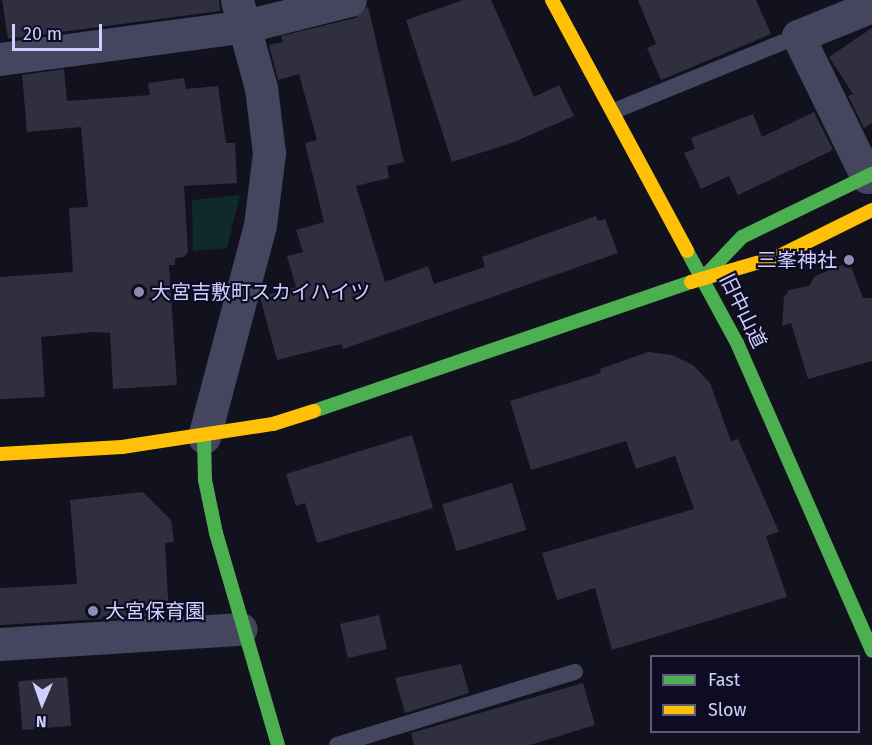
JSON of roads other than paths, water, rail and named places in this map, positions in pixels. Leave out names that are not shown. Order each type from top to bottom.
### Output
[{"type":"main road","name":"旧中山道","points":[[552,0],[704,277],[749,370],[872,651]]},
{"type":"main road","points":[[704,277],[742,237],[870,176]]},
{"type":"main road","points":[[0,454],[204,437],[273,424],[343,404],[704,277],[777,257],[872,210]]},
{"type":"main road","points":[[204,437],[205,480],[241,629],[278,745]]},
{"type":"street","points":[[1,52],[242,13],[350,0]]},
{"type":"street","points":[[870,176],[798,36],[872,6]]},
{"type":"street","points":[[204,437],[260,225],[268,153],[267,121],[242,13]]},
{"type":"street","points":[[0,644],[241,629]]},
{"type":"lane","points":[[614,111],[798,36]]},
{"type":"lane","points":[[337,745],[574,672]]},
{"type":"place","name":"三峯神社","points":[[849,260]]},
{"type":"place","name":"大宮吉敷町スカイハイツ","points":[[139,292]]},
{"type":"place","name":"大宮保育園","points":[[93,611]]}]
